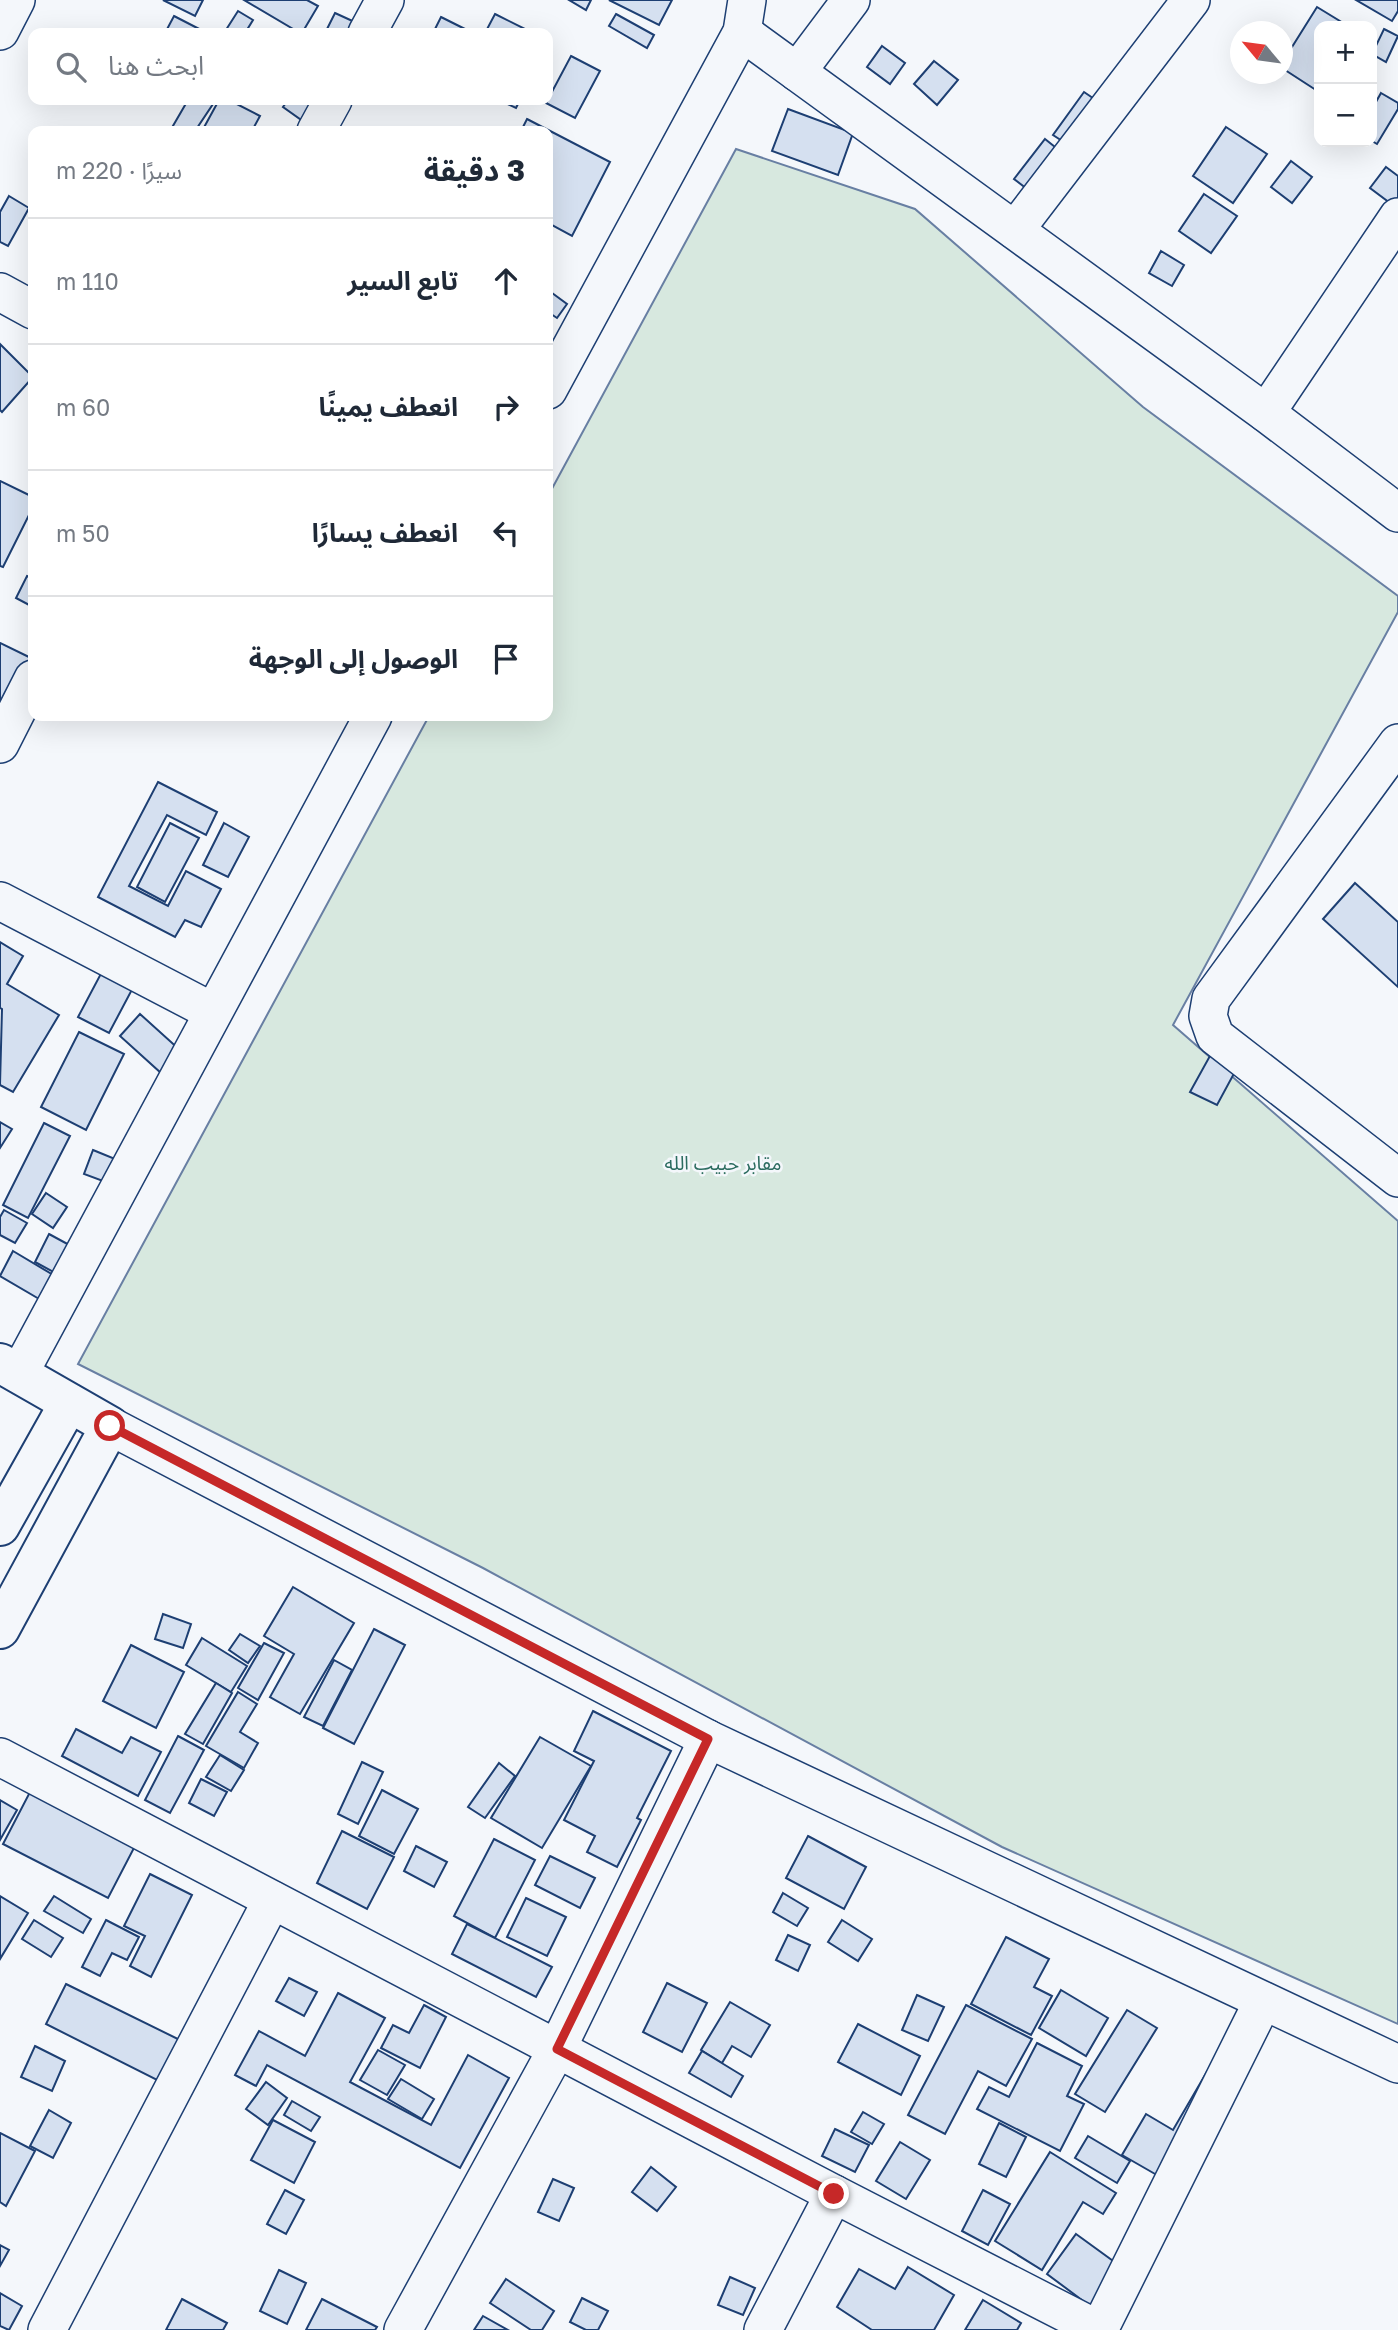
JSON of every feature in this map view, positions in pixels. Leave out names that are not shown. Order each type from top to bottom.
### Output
[{"type":"street","points":[[0,31],[16,0]]},
{"type":"street","points":[[370,28],[385,0]]},
{"type":"street","points":[[797,72],[851,0]]},
{"type":"street","points":[[1015,230],[1191,0]]},
{"type":"street","points":[[553,381],[745,16],[797,72],[1266,413],[1398,513]]},
{"type":"street","points":[[319,126],[330,105]]},
{"type":"street","points":[[1266,413],[1398,217]]},
{"type":"street","points":[[0,292],[28,307]]},
{"type":"street","points":[[0,744],[28,689]]},
{"type":"street","points":[[370,721],[213,1012],[9,1369],[110,1426],[708,1739],[1398,2064]]},
{"type":"street","points":[[1398,743],[1211,999],[1208,1016],[1215,1036],[1398,1178]]},
{"type":"street","points":[[0,901],[213,1012]]},
{"type":"street","points":[[0,1527],[69,1403]]},
{"type":"street","points":[[0,1629],[110,1426]]},
{"type":"street","points":[[403,2330],[557,2049],[708,1739]]},
{"type":"street","points":[[0,1757],[1099,2330],[1263,2001]]},
{"type":"street","points":[[47,2330],[272,1900]]},
{"type":"street","points":[[763,2330],[834,2194]]},
{"type":"green space","name":"مقابر حبيب الله","points":[[736,149],[915,209],[1143,407],[1398,596],[1398,612],[1173,1025],[1398,1221],[1398,2024],[1002,1847],[483,1568],[78,1364],[426,721],[553,721],[553,487]]},
{"type":"building","points":[[163,0],[203,0],[195,16]]},
{"type":"building","points":[[244,0],[307,0],[318,6],[305,28],[292,28]]},
{"type":"building","points":[[569,0],[591,0],[586,10]]},
{"type":"building","points":[[609,0],[672,0],[659,25]]},
{"type":"building","points":[[1356,0],[1398,0],[1398,11],[1392,21]]},
{"type":"building","points":[[1317,7],[1340,21],[1314,21],[1314,89],[1293,75],[1293,45]]},
{"type":"building","points":[[238,11],[253,20],[248,28],[227,28]]},
{"type":"building","points":[[335,13],[368,28],[328,28]]},
{"type":"building","points":[[495,14],[523,28],[488,28]]},
{"type":"building","points":[[616,14],[654,35],[647,48],[609,26]]},
{"type":"building","points":[[174,16],[197,28],[168,28]]},
{"type":"building","points":[[441,17],[463,28],[436,28]]},
{"type":"building","points":[[1384,29],[1398,36],[1386,62],[1377,57],[1377,44]]},
{"type":"building","points":[[882,46],[905,63],[890,84],[867,67]]},
{"type":"building","points":[[571,56],[600,71],[575,118],[550,105],[553,105],[553,90]]},
{"type":"building","points":[[934,61],[958,80],[937,105],[914,84]]},
{"type":"building","points":[[1084,92],[1106,107],[1076,150],[1053,135]]},
{"type":"building","points":[[1381,93],[1398,103],[1398,109],[1377,144],[1377,100]]},
{"type":"building","points":[[185,105],[212,105],[198,126],[173,126]]},
{"type":"building","points":[[216,105],[239,105],[260,116],[255,126],[205,126]]},
{"type":"building","points":[[284,105],[321,105],[307,124],[283,107]]},
{"type":"building","points":[[788,109],[853,133],[838,175],[772,151]]},
{"type":"building","points":[[527,119],[541,126],[524,126]]},
{"type":"building","points":[[1226,127],[1267,154],[1233,203],[1193,176]]},
{"type":"building","points":[[553,132],[610,162],[572,236],[553,226]]},
{"type":"building","points":[[1045,139],[1070,159],[1040,199],[1014,179]]},
{"type":"building","points":[[1291,161],[1312,177],[1292,203],[1271,187]]},
{"type":"building","points":[[1386,167],[1398,176],[1398,209],[1370,188]]},
{"type":"building","points":[[1204,194],[1237,216],[1211,253],[1179,231]]},
{"type":"building","points":[[9,196],[28,207],[8,246],[0,242],[0,212]]},
{"type":"building","points":[[1161,251],[1184,265],[1172,286],[1149,273]]},
{"type":"building","points":[[553,294],[567,304],[557,318],[553,315]]},
{"type":"building","points":[[0,344],[28,372],[28,383],[2,412]]},
{"type":"building","points":[[0,481],[28,495],[28,517],[3,567],[0,566]]},
{"type":"building","points":[[27,576],[28,576],[28,604],[16,598]]},
{"type":"building","points":[[0,643],[28,657],[28,672],[0,704]]},
{"type":"building","points":[[158,782],[217,812],[206,835],[167,815],[129,886],[168,906],[186,871],[221,889],[201,927],[185,920],[175,937],[98,897]]},
{"type":"building","points":[[170,823],[199,838],[165,902],[137,887]]},
{"type":"building","points":[[224,823],[249,837],[228,877],[203,865]]},
{"type":"building","points":[[1355,883],[1398,922],[1398,987],[1323,919]]},
{"type":"building","points":[[0,942],[23,956],[7,984],[59,1015],[13,1092],[0,1085]]},
{"type":"building","points":[[105,966],[136,982],[109,1033],[78,1017]]},
{"type":"building","points":[[140,1014],[181,1051],[161,1073],[120,1036]]},
{"type":"building","points":[[79,1032],[124,1054],[86,1130],[41,1107]]},
{"type":"building","points":[[1211,1054],[1237,1068],[1217,1105],[1190,1092]]},
{"type":"building","points":[[0,1122],[12,1129],[0,1148]]},
{"type":"building","points":[[44,1123],[70,1136],[28,1218],[3,1205]]},
{"type":"building","points":[[93,1150],[120,1161],[111,1184],[84,1174]]},
{"type":"building","points":[[46,1193],[67,1207],[53,1228],[32,1214]]},
{"type":"building","points":[[4,1210],[27,1223],[15,1243],[0,1235],[0,1217]]},
{"type":"building","points":[[49,1234],[73,1247],[59,1275],[35,1262]]},
{"type":"building","points":[[13,1251],[60,1279],[46,1303],[0,1276]]},
{"type":"building","points":[[293,1587],[354,1623],[300,1714],[270,1697],[294,1654],[264,1636]]},
{"type":"building","points":[[163,1614],[191,1624],[183,1648],[155,1639]]},
{"type":"building","points":[[374,1629],[405,1645],[354,1744],[323,1728]]},
{"type":"building","points":[[240,1634],[260,1646],[248,1663],[229,1650]]},
{"type":"building","points":[[202,1638],[247,1666],[231,1692],[186,1665]]},
{"type":"building","points":[[264,1643],[284,1653],[258,1700],[238,1688]]},
{"type":"building","points":[[131,1645],[184,1672],[156,1728],[103,1701]]},
{"type":"building","points":[[334,1660],[352,1670],[323,1726],[304,1717]]},
{"type":"building","points":[[216,1683],[232,1693],[203,1744],[185,1734]]},
{"type":"building","points":[[238,1692],[257,1704],[240,1732],[258,1743],[244,1768],[206,1746]]},
{"type":"building","points":[[593,1711],[671,1751],[637,1818],[641,1820],[617,1867],[587,1852],[595,1836],[564,1820],[594,1761],[574,1751]]},
{"type":"building","points":[[76,1729],[122,1753],[131,1737],[161,1752],[138,1796],[62,1756]]},
{"type":"building","points":[[178,1736],[204,1750],[170,1813],[145,1800]]},
{"type":"building","points":[[540,1737],[591,1766],[542,1848],[491,1818]]},
{"type":"building","points":[[220,1755],[244,1770],[231,1791],[206,1777]]},
{"type":"building","points":[[362,1762],[383,1772],[358,1824],[338,1814]]},
{"type":"building","points":[[499,1763],[515,1776],[485,1818],[468,1807]]},
{"type":"building","points":[[201,1779],[227,1792],[214,1816],[189,1803]]},
{"type":"building","points":[[382,1790],[418,1809],[394,1854],[359,1836]]},
{"type":"building","points":[[30,1792],[135,1846],[108,1898],[3,1844]]},
{"type":"building","points":[[0,1800],[17,1810],[0,1840]]},
{"type":"building","points":[[342,1831],[394,1857],[367,1909],[317,1883]]},
{"type":"building","points":[[808,1836],[866,1867],[844,1909],[786,1878]]},
{"type":"building","points":[[494,1839],[535,1860],[495,1938],[454,1916]]},
{"type":"building","points":[[416,1846],[447,1862],[434,1887],[404,1871]]},
{"type":"building","points":[[550,1856],[595,1878],[580,1908],[535,1885]]},
{"type":"building","points":[[150,1874],[192,1895],[151,1977],[130,1966],[145,1936],[124,1926]]},
{"type":"building","points":[[783,1893],[808,1908],[797,1926],[773,1912]]},
{"type":"building","points":[[0,1896],[28,1913],[0,1959]]},
{"type":"building","points":[[54,1896],[91,1919],[83,1933],[44,1911]]},
{"type":"building","points":[[526,1898],[566,1917],[547,1956],[507,1937]]},
{"type":"building","points":[[34,1920],[63,1938],[51,1957],[22,1939]]},
{"type":"building","points":[[106,1920],[139,1937],[127,1960],[112,1953],[100,1976],[82,1967]]},
{"type":"building","points":[[842,1920],[872,1939],[858,1961],[828,1942]]},
{"type":"building","points":[[467,1924],[552,1967],[536,1997],[452,1954]]},
{"type":"building","points":[[788,1935],[810,1945],[798,1971],[776,1960]]},
{"type":"building","points":[[1006,1937],[1049,1959],[1034,1987],[1052,1996],[1031,2035],[971,2004]]},
{"type":"building","points":[[289,1978],[317,1992],[304,2016],[276,2001]]},
{"type":"building","points":[[667,1983],[707,2003],[682,2052],[643,2032]]},
{"type":"building","points":[[66,1984],[184,2042],[163,2083],[46,2024]]},
{"type":"building","points":[[1061,1990],[1108,2018],[1086,2056],[1039,2028]]},
{"type":"building","points":[[338,1993],[385,2018],[350,2082],[431,2125],[468,2055],[509,2078],[460,2168],[267,2065],[256,2086],[235,2075],[259,2031],[305,2056]]},
{"type":"building","points":[[917,1995],[944,2007],[928,2041],[902,2030]]},
{"type":"building","points":[[730,2002],[770,2025],[751,2057],[732,2046],[722,2063],[701,2050]]},
{"type":"building","points":[[424,2005],[446,2017],[420,2068],[381,2048],[393,2025],[409,2033]]},
{"type":"building","points":[[966,2005],[1032,2039],[1006,2086],[978,2071],[945,2134],[908,2115]]},
{"type":"building","points":[[1127,2010],[1157,2028],[1105,2112],[1075,2094]]},
{"type":"building","points":[[858,2024],[920,2056],[901,2095],[838,2062]]},
{"type":"building","points":[[1037,2043],[1082,2066],[1067,2096],[1084,2104],[1060,2151],[977,2109],[989,2087],[1009,2097]]},
{"type":"building","points":[[35,2046],[65,2061],[52,2091],[21,2077]]},
{"type":"building","points":[[378,2050],[405,2065],[387,2095],[360,2080]]},
{"type":"building","points":[[702,2051],[743,2076],[731,2097],[689,2073]]},
{"type":"building","points":[[1208,2070],[1227,2082],[1169,2182],[1122,2155],[1146,2114],[1173,2130]]},
{"type":"building","points":[[401,2079],[434,2099],[422,2119],[388,2099]]},
{"type":"building","points":[[266,2082],[287,2098],[268,2125],[246,2109]]},
{"type":"building","points":[[292,2101],[320,2117],[311,2131],[284,2115]]},
{"type":"building","points":[[49,2110],[71,2123],[53,2158],[30,2146]]},
{"type":"building","points":[[863,2112],[884,2124],[872,2144],[851,2132]]},
{"type":"building","points":[[273,2120],[315,2142],[294,2183],[251,2160]]},
{"type":"building","points":[[999,2123],[1026,2137],[1006,2177],[979,2164]]},
{"type":"building","points":[[835,2129],[869,2145],[855,2172],[822,2156]]},
{"type":"building","points":[[0,2133],[35,2151],[6,2206],[0,2202]]},
{"type":"building","points":[[1088,2136],[1130,2161],[1117,2183],[1075,2158]]},
{"type":"building","points":[[900,2142],[930,2160],[906,2199],[876,2181]]},
{"type":"building","points":[[1050,2152],[1116,2193],[1103,2214],[1083,2202],[1042,2270],[995,2241]]},
{"type":"building","points":[[651,2167],[676,2187],[657,2211],[632,2192]]},
{"type":"building","points":[[553,2179],[574,2188],[559,2221],[538,2212]]},
{"type":"building","points":[[285,2190],[304,2200],[286,2234],[267,2224]]},
{"type":"building","points":[[983,2190],[1010,2204],[988,2245],[962,2231]]},
{"type":"building","points":[[1076,2234],[1131,2274],[1102,2315],[1047,2274]]},
{"type":"building","points":[[0,2245],[9,2250],[0,2266]]},
{"type":"building","points":[[908,2267],[954,2295],[934,2330],[872,2330],[837,2307],[859,2269],[895,2289]]},
{"type":"building","points":[[279,2270],[306,2283],[287,2324],[260,2311]]},
{"type":"building","points":[[730,2277],[755,2288],[743,2315],[718,2305]]},
{"type":"building","points":[[506,2279],[554,2311],[542,2330],[531,2330],[490,2303]]},
{"type":"building","points":[[0,2293],[22,2306],[9,2330],[0,2326]]},
{"type":"building","points":[[582,2298],[608,2311],[598,2330],[586,2330],[570,2322]]},
{"type":"building","points":[[182,2299],[227,2323],[223,2330],[166,2330]]},
{"type":"building","points":[[322,2299],[377,2327],[375,2330],[306,2330]]},
{"type":"building","points":[[983,2300],[1021,2323],[1017,2330],[965,2330]]},
{"type":"building","points":[[483,2316],[508,2330],[474,2330]]},
{"type":"route","points":[[110,1426],[708,1739],[557,2049],[834,2194]]}]
